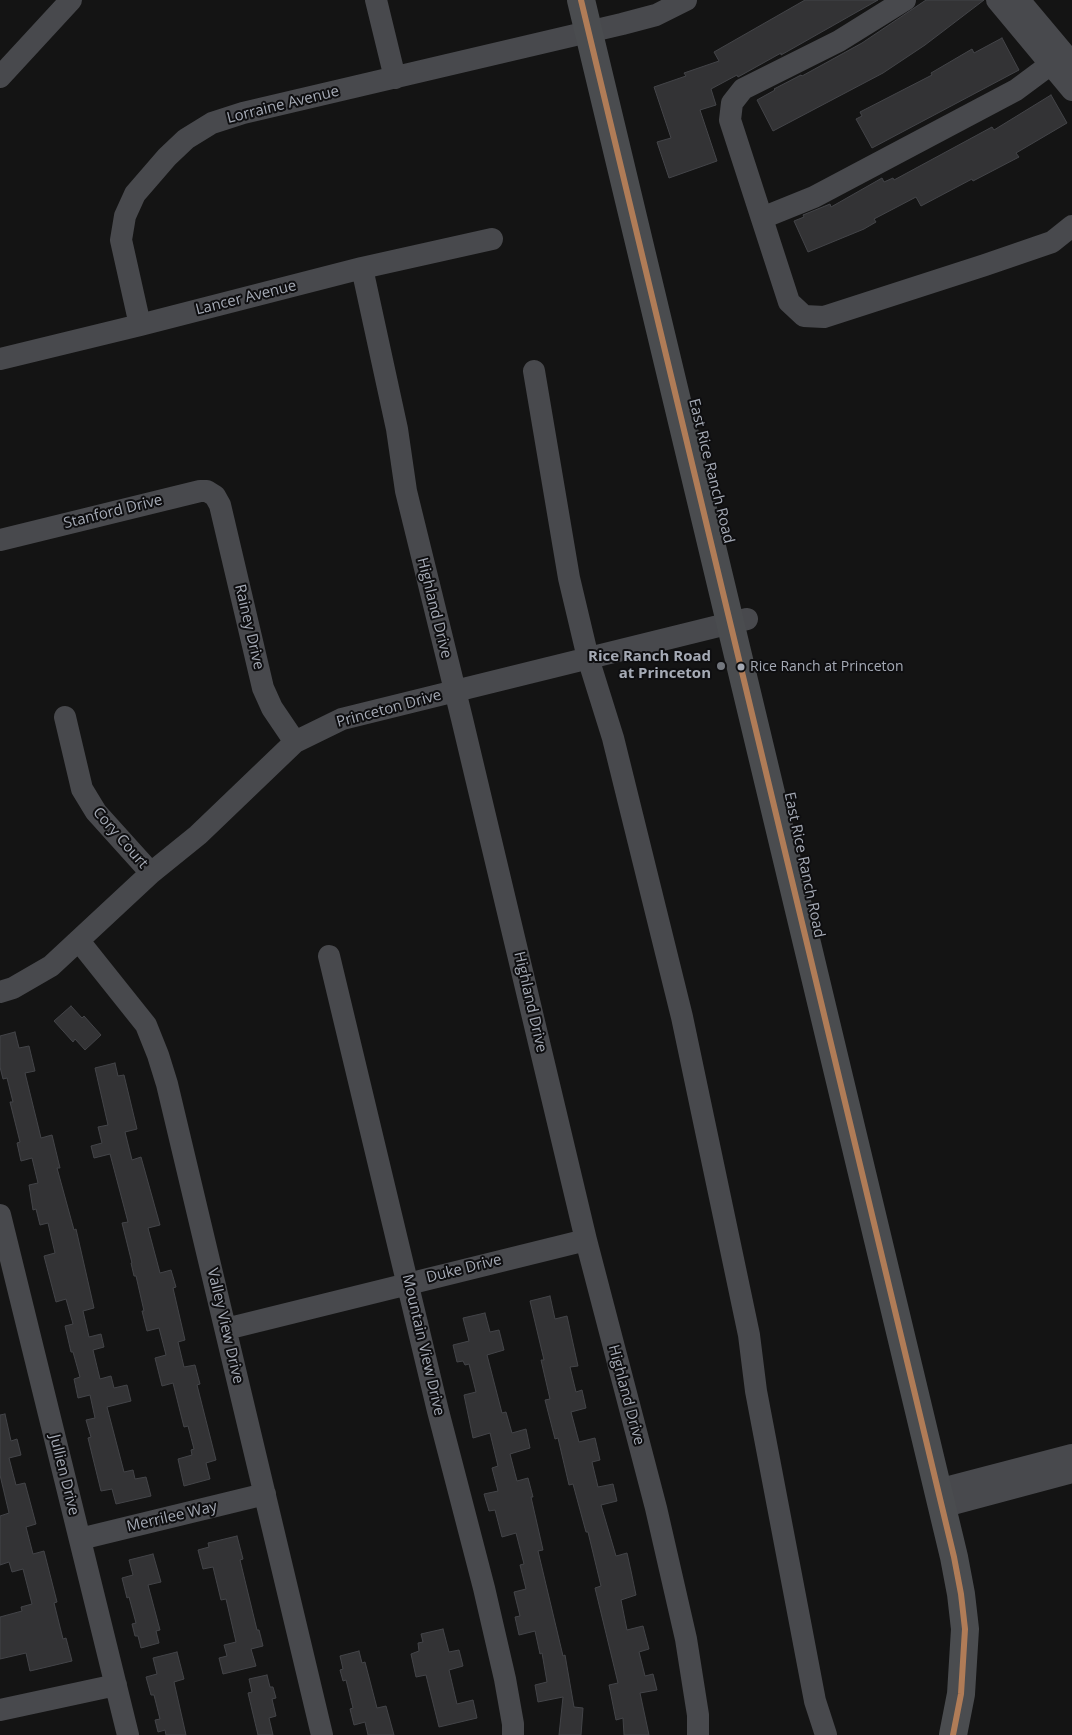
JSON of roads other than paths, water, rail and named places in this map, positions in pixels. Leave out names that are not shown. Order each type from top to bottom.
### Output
[{"type":"main road","name":"East Rice Ranch Road","points":[[581,0],[597,30],[739,621],[785,780],[946,1497],[965,1629],[960,1694],[953,1735]]},
{"type":"main road","name":"East Rice Ranch Road","points":[[597,30],[598,0]]},
{"type":"main road","name":"East Rice Ranch Road","points":[[946,1497],[965,1555],[972,1594],[975,1630],[973,1676],[964,1735]]},
{"type":"street","points":[[0,77],[71,0]]},
{"type":"street","points":[[376,0],[395,78]]},
{"type":"street","name":"Lorraine Avenue","points":[[140,325],[121,240],[125,216],[135,194],[167,157],[186,139],[212,123],[243,113],[656,15],[686,0]]},
{"type":"street","points":[[906,0],[839,41],[743,89],[732,103],[730,120],[789,302],[804,316],[824,317],[1052,242],[1072,226]]},
{"type":"street","points":[[998,0],[1065,57]]},
{"type":"street","points":[[1019,0],[1065,57],[1072,90]]},
{"type":"street","points":[[762,218],[814,196],[1016,90],[1065,57]]},
{"type":"street","name":"Lancer Avenue","points":[[0,359],[362,268],[492,239]]},
{"type":"street","name":"Highland Drive","points":[[362,268],[397,429],[406,492],[586,1240],[656,1508],[686,1639],[698,1715],[698,1735]]},
{"type":"street","points":[[534,371],[569,578],[588,658],[613,738],[682,1017],[749,1335],[758,1401],[815,1701],[826,1735]]},
{"type":"street","name":"Stanford Drive","points":[[0,540],[200,491],[207,491],[215,496],[220,505]]},
{"type":"street","name":"Rainey Drive","points":[[220,505],[263,688],[272,708],[295,742]]},
{"type":"street","name":"Princeton Drive","points":[[0,992],[13,988],[50,966],[150,873],[198,835],[295,742],[342,720],[739,621]]},
{"type":"street","name":"Cory Court","points":[[65,717],[82,789],[96,812],[150,873]]},
{"type":"street","name":"Valley View Drive","points":[[78,941],[146,1025],[167,1084],[322,1735]]},
{"type":"street","name":"Mountain View Drive","points":[[329,956],[438,1411],[484,1588],[513,1724],[513,1735]]},
{"type":"street","name":"Jullien Drive","points":[[0,1215],[128,1735]]},
{"type":"street","name":"Duke Drive","points":[[226,1329],[586,1240]]},
{"type":"street","points":[[946,1497],[1072,1455]]},
{"type":"street","points":[[946,1497],[1072,1472]]},
{"type":"street","name":"Merrilee Way","points":[[80,1539],[265,1494]]},
{"type":"street","points":[[0,1710],[116,1685]]},
{"type":"place","name":"Rice Ranch Road at Princeton","points":[[721,666]]},
{"type":"place","name":"Rice Ranch at Princeton","points":[[741,667]]}]
